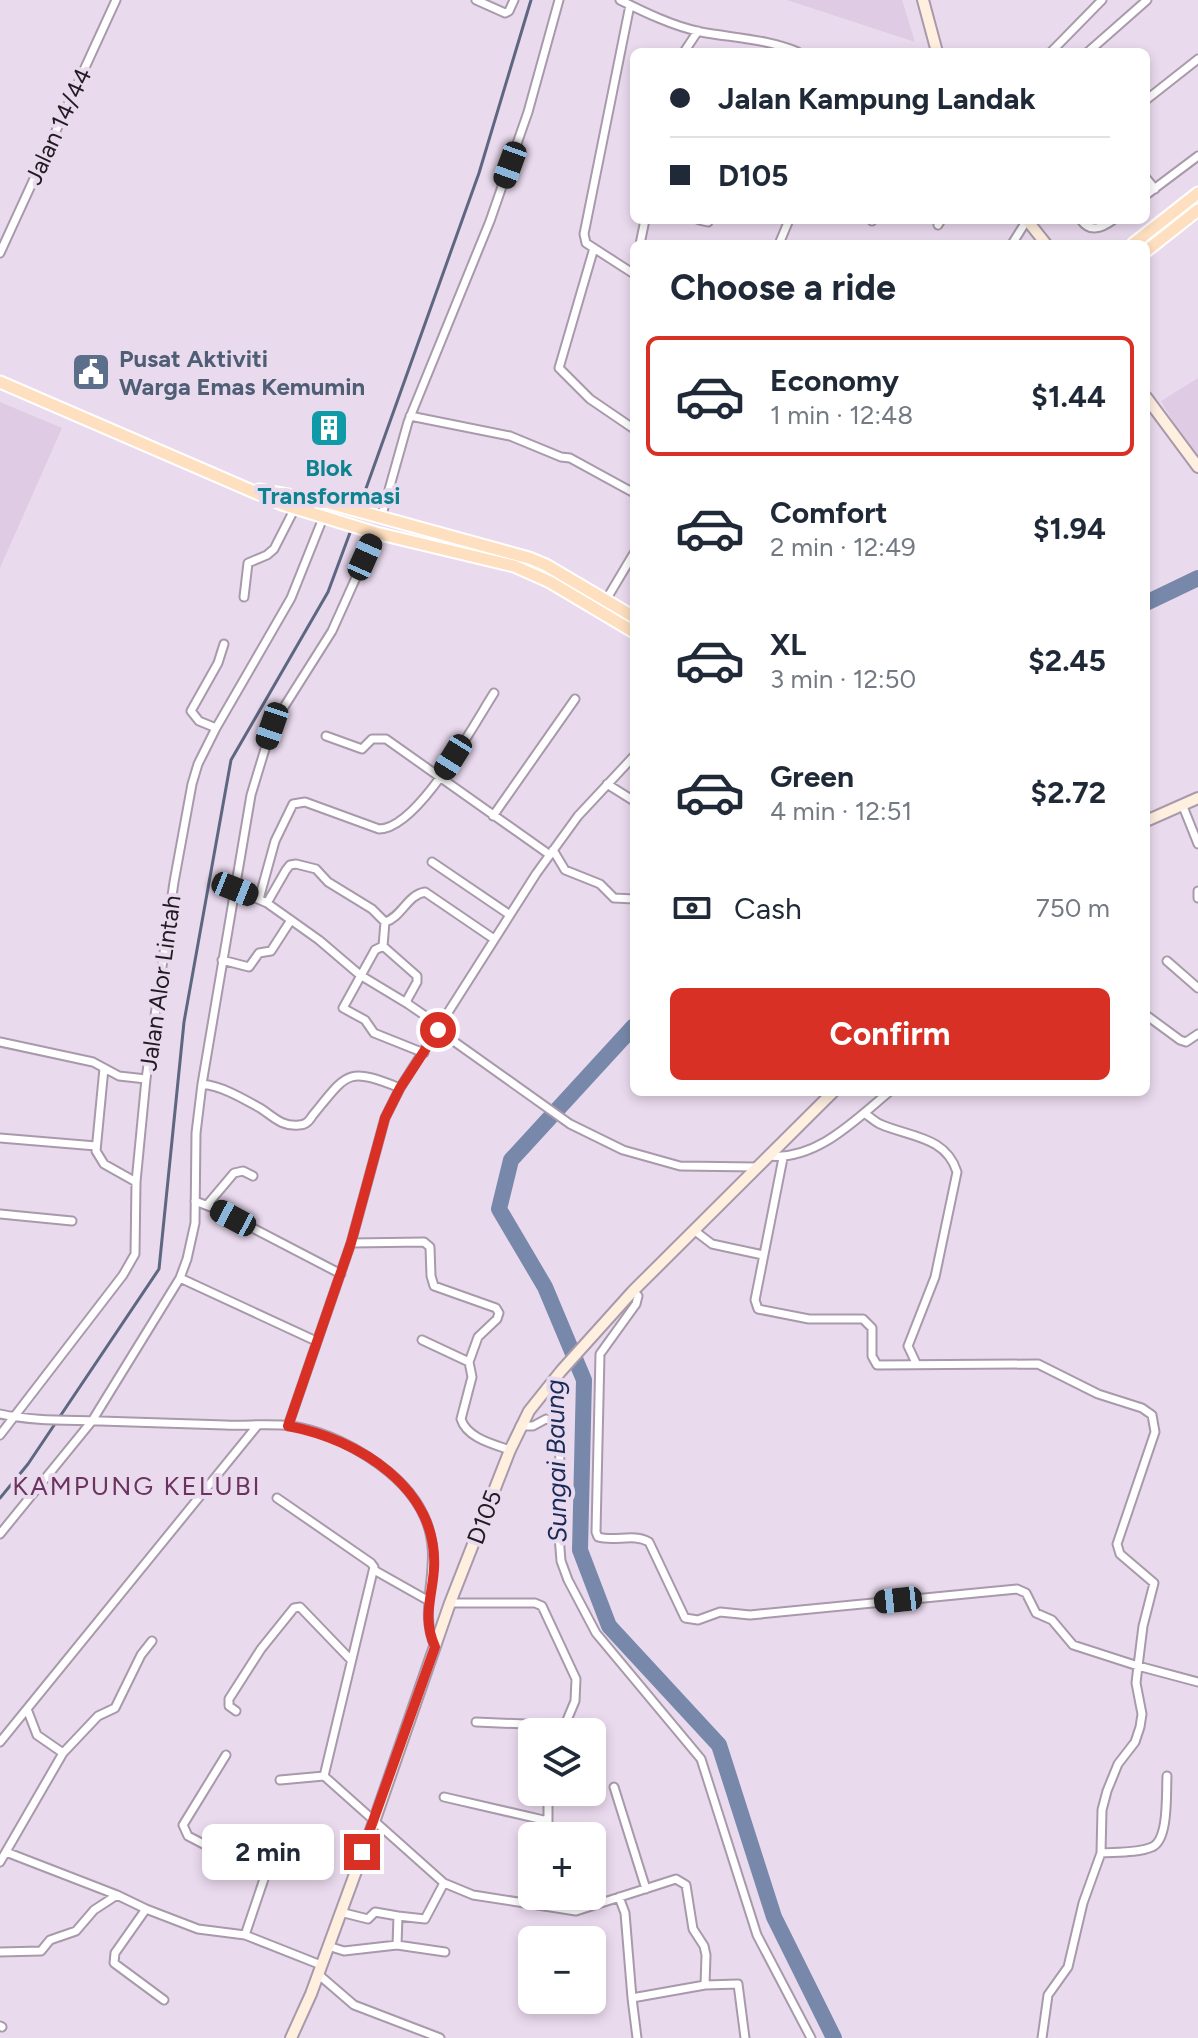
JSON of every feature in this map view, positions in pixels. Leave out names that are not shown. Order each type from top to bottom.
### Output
[{"type":"main road","points":[[1138,240],[1198,193]]},
{"type":"main road","points":[[1150,248],[1198,210]]},
{"type":"main road","points":[[0,380],[213,476],[325,519],[523,570],[550,582],[630,630]]},
{"type":"main road","points":[[245,488],[333,504],[529,558],[630,615]]},
{"type":"street","name":"Jalan 14/44","points":[[0,253],[116,0]]},
{"type":"street","points":[[476,0],[505,13],[514,0]]},
{"type":"street","points":[[381,518],[410,416],[490,221],[528,112],[559,0]]},
{"type":"street","points":[[620,0],[661,20],[698,31],[762,41],[785,48]]},
{"type":"street","points":[[923,0],[936,48]]},
{"type":"street","points":[[1055,48],[1102,0]]},
{"type":"street","points":[[1093,48],[1147,0]]},
{"type":"street","points":[[630,5],[584,234],[585,241],[630,271]]},
{"type":"street","points":[[687,48],[698,31]]},
{"type":"street","points":[[1150,97],[1198,59]]},
{"type":"street","points":[[1150,192],[1198,156]]},
{"type":"street","points":[[1150,183],[1155,189]]},
{"type":"street","points":[[1030,224],[1043,240]]},
{"type":"street","points":[[1084,224],[1093,229],[1108,224]]},
{"type":"street","points":[[594,248],[559,368],[590,399],[630,426]]},
{"type":"street","points":[[1150,402],[1198,467]]},
{"type":"street","points":[[410,416],[510,436],[570,458],[630,491]]},
{"type":"street","points":[[244,597],[248,563],[274,549],[295,508]]},
{"type":"street","name":"Jalan Alor Lintah","points":[[0,1435],[123,1275],[135,1254],[136,1182],[146,1079],[189,796],[198,764],[291,598],[325,519]]},
{"type":"street","points":[[0,1534],[92,1421],[180,1278],[195,1223],[196,1133],[202,1084],[251,795],[272,726],[332,631],[376,533]]},
{"type":"street","points":[[606,600],[630,560]]},
{"type":"street","points":[[216,728],[199,721],[191,711],[218,663],[224,644]]},
{"type":"street","points":[[263,901],[275,841],[293,804],[306,802],[383,830],[415,811],[440,778],[494,693]]},
{"type":"street","points":[[493,816],[575,699]]},
{"type":"street","points":[[326,736],[362,749],[372,739],[386,739],[493,816],[551,853],[565,870],[600,884],[614,898],[630,899]]},
{"type":"street","points":[[288,1426],[351,1243],[385,1118],[400,1088],[551,853],[578,816],[630,760]]},
{"type":"street","points":[[607,784],[630,798]]},
{"type":"street","points":[[1150,819],[1198,798]]},
{"type":"street","points":[[1182,804],[1198,844]]},
{"type":"street","points":[[432,862],[510,915]]},
{"type":"street","points":[[263,901],[290,865],[316,869],[328,882],[372,909],[385,922],[383,946]]},
{"type":"street","points":[[235,889],[263,901],[291,920],[360,975],[408,1004],[528,1096],[570,1124],[623,1150],[680,1166],[757,1167]]},
{"type":"street","points":[[1198,891],[1198,898]]},
{"type":"street","points":[[385,922],[392,920],[415,895],[425,892],[494,939]]},
{"type":"street","points":[[222,960],[249,967],[259,953],[271,951],[291,920]]},
{"type":"street","points":[[383,946],[375,950],[343,1004],[344,1010],[365,1020],[374,1033],[424,1053]]},
{"type":"street","points":[[383,946],[417,976],[408,1004]]},
{"type":"street","points":[[1167,961],[1198,988]]},
{"type":"street","points":[[1150,1018],[1180,1040],[1186,1042],[1198,1034]]},
{"type":"street","points":[[0,1042],[93,1062],[119,1076],[146,1079]]},
{"type":"street","points":[[104,1068],[96,1146],[98,1157],[104,1164],[136,1182]]},
{"type":"street","points":[[202,1084],[215,1086],[262,1109],[280,1122],[299,1125],[308,1122],[336,1086],[353,1075],[368,1075],[400,1088]]},
{"type":"street","name":"D105","points":[[291,2038],[374,1822],[450,1603],[520,1426],[561,1371],[633,1291],[829,1096]]},
{"type":"street","points":[[768,1156],[783,1158],[831,1140],[884,1096]]},
{"type":"street","points":[[864,1113],[880,1124],[927,1139],[946,1151],[954,1161],[957,1172],[935,1277],[908,1346],[916,1363]]},
{"type":"street","points":[[0,1138],[96,1146]]},
{"type":"street","points":[[783,1158],[755,1300],[758,1309],[809,1319],[863,1319],[872,1328],[874,1363],[891,1366],[916,1363],[1038,1364],[1098,1394],[1142,1408],[1152,1415],[1155,1432],[1117,1543],[1120,1554],[1151,1579],[1154,1586],[1143,1626],[1136,1683],[1141,1723],[1135,1742],[1118,1764],[1107,1791],[1102,1810],[1101,1853],[1083,1903],[1068,1967],[1048,1995],[1042,2038]]},
{"type":"street","points":[[207,1205],[234,1173],[243,1171],[253,1176]]},
{"type":"street","points":[[195,1201],[341,1274]]},
{"type":"street","points":[[0,1214],[72,1221]]},
{"type":"street","points":[[695,1231],[712,1244],[763,1255]]},
{"type":"street","points":[[351,1243],[428,1244],[434,1286],[496,1308],[499,1313],[497,1319],[478,1337],[469,1362],[472,1377],[461,1419],[462,1425],[475,1436],[510,1450]]},
{"type":"street","points":[[180,1278],[316,1341]]},
{"type":"street","points":[[633,1291],[638,1296],[636,1304],[599,1355],[596,1532],[598,1537],[605,1539],[640,1538],[649,1542],[685,1618],[698,1620],[720,1612],[750,1615],[1017,1589],[1026,1593],[1036,1613],[1052,1620],[1071,1644],[1198,1682]]},
{"type":"street","points":[[422,1340],[469,1362]]},
{"type":"street","points":[[0,1414],[78,1421],[288,1426],[326,1436],[369,1459],[391,1473],[409,1491],[426,1518],[434,1567],[427,1626],[435,1647]]},
{"type":"street","points":[[520,1426],[533,1426],[546,1419],[557,1422],[560,1430],[559,1536],[561,1561],[568,1580],[596,1633],[701,1759],[757,1935],[811,2038]]},
{"type":"street","points":[[0,1742],[257,1426]]},
{"type":"street","points":[[277,1498],[371,1563],[374,1570],[429,1601]]},
{"type":"street","points":[[324,1776],[374,1570]]},
{"type":"street","points":[[450,1603],[535,1603],[542,1606],[576,1679],[575,1701],[568,1718]]},
{"type":"street","points":[[236,1711],[229,1706],[229,1699],[261,1649],[294,1608],[300,1607],[351,1660]]},
{"type":"street","points":[[0,1862],[63,1753],[98,1716],[115,1708],[141,1655],[152,1641]]},
{"type":"street","points":[[27,1709],[37,1735],[63,1753]]},
{"type":"street","points":[[476,1722],[518,1724]]},
{"type":"street","points":[[226,1755],[185,1818],[183,1829],[188,1836],[265,1876]]},
{"type":"street","points":[[280,1780],[324,1776],[444,1883],[473,1895],[518,1902]]},
{"type":"street","points":[[1101,1853],[1147,1848],[1160,1841],[1167,1776]]},
{"type":"street","points":[[614,1787],[646,1889]]},
{"type":"street","points":[[444,1797],[548,1821],[548,1806]]},
{"type":"street","points":[[245,1935],[265,1876],[291,1834]]},
{"type":"street","points":[[6,1852],[198,1929],[245,1935],[319,1970],[354,2005],[440,2038]]},
{"type":"street","points":[[606,1901],[676,1879],[686,1885],[693,1929],[706,1955],[705,1985]]},
{"type":"street","points":[[340,1912],[368,1919],[377,1912],[425,1919],[444,1883]]},
{"type":"street","points":[[0,1952],[41,1951],[50,1940],[76,1931],[94,1910],[117,1895]]},
{"type":"street","points":[[619,1897],[625,1913],[629,1985],[637,2038]]},
{"type":"street","points":[[146,1909],[113,1960],[116,1966],[164,2000]]},
{"type":"street","points":[[397,1945],[398,1916]]},
{"type":"street","points":[[328,1946],[344,1951],[397,1945],[445,1952]]},
{"type":"street","points":[[632,1998],[705,1985],[738,1984],[745,2038]]},
{"type":"shaded area","points":[[787,0],[902,0],[915,42]]},
{"type":"shaded area","points":[[1198,378],[1198,465],[1161,401]]},
{"type":"shaded area","points":[[0,402],[62,428],[0,568]]},
{"type":"waterway","points":[[359,508],[479,173],[531,0]]},
{"type":"waterway","points":[[0,1498],[28,1464],[159,1269],[184,1022],[231,760],[328,592],[351,530]]},
{"type":"waterway","name":"Sungai Baung","points":[[1150,601],[1198,578]]},
{"type":"waterway","name":"Sungai Baung","points":[[630,1030],[511,1160],[499,1209],[545,1287],[584,1380],[580,1550],[609,1626],[719,1745],[774,1917],[834,2038]]},
{"type":"place","name":"Pusat Aktiviti Warga Emas Kemumin","points":[[91,372]]},
{"type":"place","name":"Blok Transformasi","points":[[329,428]]},
{"type":"district","name":"KAMPUNG KELUBI","points":[[137,1486]]},
{"type":"route","points":[[362,1852],[435,1647],[427,1626],[434,1567],[431,1537],[426,1518],[417,1502],[391,1473],[326,1436],[288,1426],[351,1243],[385,1118],[400,1088],[438,1030]]}]
